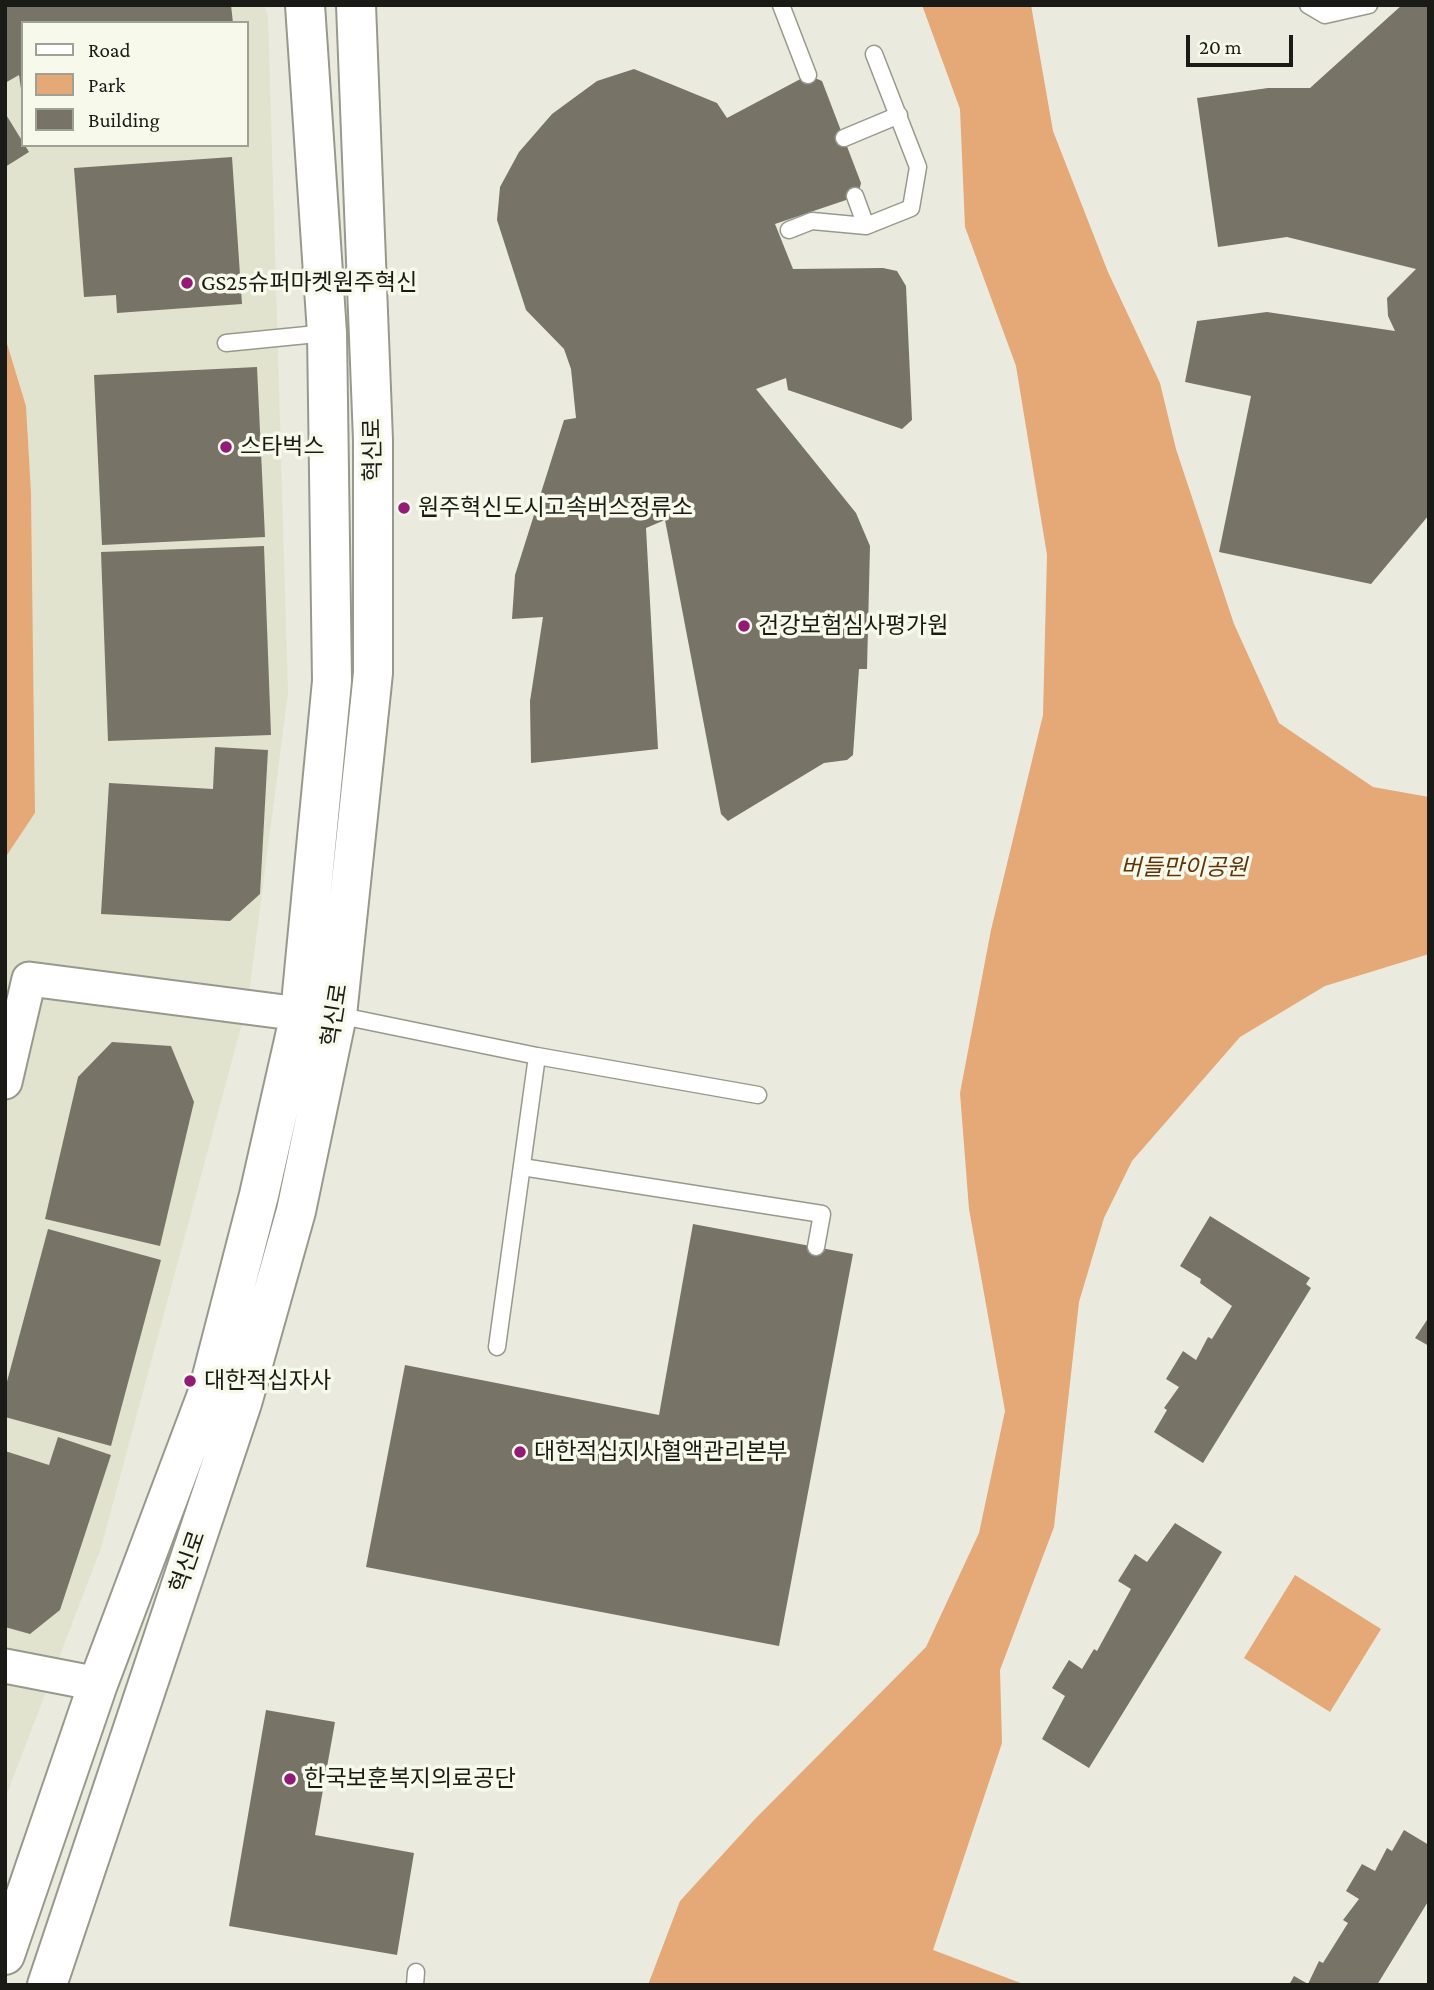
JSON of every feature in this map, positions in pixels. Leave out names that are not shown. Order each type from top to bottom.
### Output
[{"type":"street","name":"혁신로","points":[[5,1955],[97,1684],[208,1392],[259,1195],[318,1015],[332,681],[327,333],[305,5]]},
{"type":"street","name":"혁신로","points":[[47,1985],[242,1403],[296,1211],[318,1015],[373,673],[373,440],[356,5]]},
{"type":"street","points":[[5,1082],[29,979],[318,1015]]},
{"type":"street","points":[[5,1666],[97,1684]]},
{"type":"lane","points":[[781,5],[808,75]]},
{"type":"lane","points":[[1308,5],[1325,15],[1369,5]]},
{"type":"lane","points":[[789,230],[812,221],[866,226],[911,208],[918,167],[874,54]]},
{"type":"lane","points":[[844,138],[899,115]]},
{"type":"lane","points":[[855,196],[866,226]]},
{"type":"lane","points":[[226,343],[327,333]]},
{"type":"lane","points":[[318,1015],[758,1095]]},
{"type":"lane","points":[[497,1347],[537,1056]]},
{"type":"lane","points":[[522,1167],[822,1214],[816,1247]]},
{"type":"shaded area","points":[[5,5],[264,5],[268,16],[288,693],[248,1001],[101,1548],[5,1799],[5,858],[35,813],[31,492],[26,406],[5,337]]},
{"type":"green space","name":"버들만이공원","points":[[922,5],[1031,5],[1053,131],[1108,272],[1160,383],[1176,449],[1234,624],[1279,723],[1373,787],[1429,797],[1429,954],[1325,986],[1240,1037],[1132,1161],[1104,1218],[1079,1302],[1054,1527],[1000,1670],[1002,1743],[933,1950],[1026,1985],[648,1985],[680,1901],[755,1819],[926,1647],[979,1533],[1005,1411],[969,1209],[960,1093],[991,930],[1043,715],[1047,555],[1016,366],[965,227],[960,109]]},
{"type":"green space","points":[[5,337],[26,406],[31,492],[35,813],[5,858]]},
{"type":"green space","points":[[1295,1575],[1381,1629],[1330,1712],[1244,1658]]},
{"type":"building","points":[[5,5],[231,5],[233,21],[21,21],[21,89],[19,75],[5,83]]},
{"type":"building","points":[[1402,5],[1429,5],[1429,515],[1371,584],[1219,552],[1251,396],[1185,382],[1197,321],[1267,312],[1395,331],[1388,316],[1387,298],[1416,269],[1287,237],[1218,247],[1197,98],[1268,88],[1310,88]]},
{"type":"building","name":"건강보험심사평가원","points":[[634,69],[717,103],[727,118],[808,75],[822,81],[861,183],[858,196],[775,224],[793,269],[883,268],[897,271],[906,286],[912,420],[902,429],[788,390],[786,378],[756,389],[856,513],[870,546],[867,669],[859,669],[853,755],[847,760],[824,763],[728,821],[721,814],[665,520],[646,528],[658,749],[531,763],[530,701],[543,617],[512,619],[515,575],[564,420],[576,418],[571,369],[564,349],[526,310],[497,220],[500,187],[519,152],[552,114],[597,81]]},
{"type":"building","points":[[5,113],[21,139],[21,147],[26,147],[29,152],[5,167]]},
{"type":"building","points":[[232,157],[242,304],[117,313],[116,295],[84,297],[74,168]]},
{"type":"building","points":[[257,367],[265,537],[102,545],[94,375]]},
{"type":"building","points":[[264,546],[271,735],[108,741],[101,552]]},
{"type":"building","points":[[215,747],[268,750],[260,894],[230,921],[101,914],[109,783],[213,789]]},
{"type":"building","points":[[112,1042],[171,1046],[194,1102],[160,1246],[45,1219],[78,1077]]},
{"type":"building","points":[[1210,1216],[1310,1278],[1306,1284],[1311,1288],[1203,1463],[1154,1432],[1167,1410],[1164,1408],[1179,1387],[1166,1379],[1183,1351],[1196,1360],[1208,1337],[1212,1339],[1232,1306],[1200,1283],[1201,1279],[1180,1266]]},
{"type":"building","points":[[693,1224],[853,1254],[779,1646],[366,1567],[405,1365],[659,1415]]},
{"type":"building","points":[[48,1229],[161,1260],[111,1446],[5,1417],[5,1389]]},
{"type":"building","points":[[1429,1317],[1429,1346],[1415,1338]]},
{"type":"building","points":[[58,1437],[111,1455],[60,1610],[30,1634],[5,1627],[5,1451],[49,1465]]},
{"type":"building","points":[[1175,1523],[1222,1552],[1089,1768],[1042,1739],[1065,1696],[1052,1688],[1069,1660],[1082,1669],[1094,1649],[1097,1651],[1131,1589],[1118,1581],[1135,1554],[1147,1562]]},
{"type":"building","name":"한국보훈복지의료공단","points":[[266,1710],[335,1722],[315,1835],[414,1853],[397,1955],[229,1926]]},
{"type":"building","points":[[1404,1830],[1429,1845],[1429,1900],[1377,1985],[1289,1985],[1294,1976],[1308,1984],[1319,1961],[1323,1963],[1348,1923],[1343,1920],[1359,1899],[1346,1891],[1362,1864],[1375,1871],[1387,1848],[1392,1851]]},
{"type":"place","name":"GS25슈퍼마켓원주혁신","points":[[187,283]]},
{"type":"place","name":"스타벅스","points":[[226,447]]},
{"type":"place","name":"원주혁신도시고속버스정류소","points":[[404,508]]},
{"type":"place","name":"건강보험심사평가원","points":[[744,626]]},
{"type":"place","name":"대한적십자사","points":[[190,1381]]},
{"type":"place","name":"대한적십지사혈액관리본부","points":[[520,1452]]},
{"type":"place","name":"한국보훈복지의료공단","points":[[290,1779]]}]
